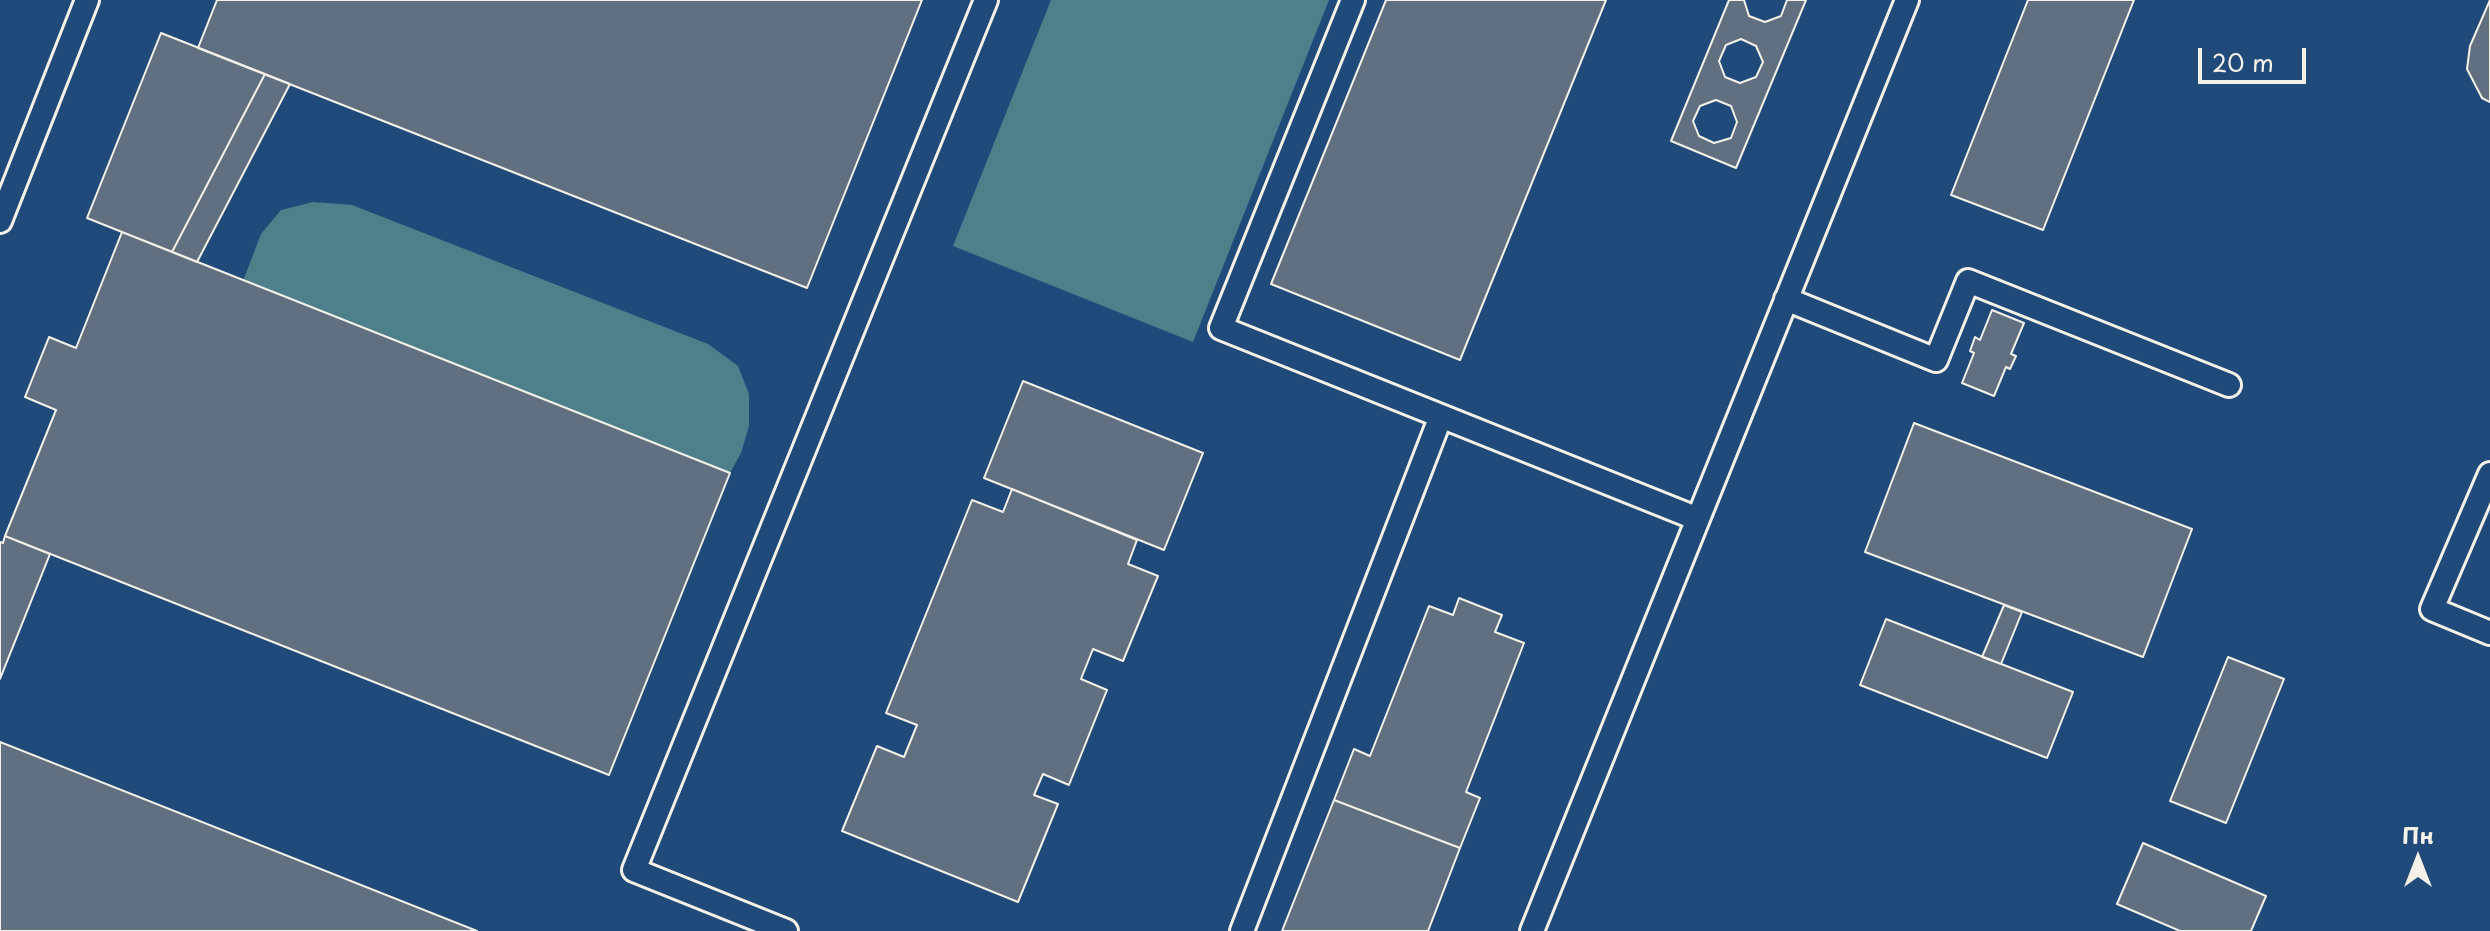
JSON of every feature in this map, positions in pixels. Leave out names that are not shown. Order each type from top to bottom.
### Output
[{"type":"lane","points":[[0,221],[87,0]]},
{"type":"lane","points":[[786,931],[634,870],[986,0]]},
{"type":"lane","points":[[1353,0],[1221,328],[1698,519]]},
{"type":"lane","points":[[1532,931],[1907,0]]},
{"type":"lane","points":[[1786,299],[1936,360],[1968,281],[2229,385]]},
{"type":"lane","points":[[1242,931],[1441,416]]},
{"type":"lane","points":[[2490,474],[2432,609],[2490,633]]},
{"type":"green space","points":[[1051,0],[1329,0],[1193,342],[953,246]]},
{"type":"green space","points":[[313,202],[352,205],[708,344],[738,366],[749,394],[749,426],[741,453],[730,473],[243,281],[261,234],[281,210]]},
{"type":"building","points":[[217,0],[922,0],[807,288],[198,48]]},
{"type":"building","points":[[1386,0],[1606,0],[1460,360],[1271,284]]},
{"type":"building","points":[[1729,0],[1744,0],[1749,16],[1765,22],[1781,16],[1787,0],[1806,0],[1736,168],[1671,141]],"holes":[[[1741,39],[1756,46],[1763,62],[1756,77],[1740,83],[1725,77],[1719,61],[1726,45]],[[1716,100],[1731,106],[1737,122],[1731,138],[1714,143],[1699,136],[1693,121],[1700,106]]]},
{"type":"building","points":[[2028,0],[2134,0],[2043,230],[1951,195]]},
{"type":"building","points":[[2490,0],[2490,102],[2482,98],[2467,69],[2470,46]]},
{"type":"building","points":[[161,33],[265,74],[172,252],[87,218]]},
{"type":"building","points":[[265,74],[290,84],[197,262],[172,252]]},
{"type":"building","points":[[122,232],[730,473],[609,775],[5,536],[56,410],[25,397],[49,337],[76,348]]},
{"type":"building","points":[[1992,310],[2024,323],[2011,354],[2016,356],[2010,369],[2006,367],[1994,396],[1962,383],[1974,353],[1970,351],[1975,337],[1980,340]]},
{"type":"building","points":[[1023,381],[1203,453],[1164,550],[984,478]]},
{"type":"building","points":[[1914,423],[2192,529],[2143,657],[1865,552]]},
{"type":"building","points":[[1012,489],[1137,540],[1128,564],[1158,576],[1123,661],[1093,649],[1081,679],[1107,690],[1069,785],[1043,774],[1034,795],[1058,804],[1018,902],[842,831],[877,746],[904,757],[917,725],[886,713],[972,500],[1003,512]]},
{"type":"building","points":[[5,536],[50,554],[0,679],[0,542],[3,543]]},
{"type":"building","points":[[1459,598],[1502,615],[1495,632],[1524,643],[1466,792],[1480,798],[1460,848],[1334,800],[1354,749],[1370,756],[1429,606],[1453,615]]},
{"type":"building","points":[[2004,605],[2022,612],[2001,664],[1982,657]]},
{"type":"building","points":[[1886,619],[2073,692],[2047,758],[1860,685]]},
{"type":"building","points":[[2228,657],[2284,679],[2226,823],[2170,801]]},
{"type":"building","points":[[0,742],[477,931],[0,931]]},
{"type":"building","points":[[1334,800],[1460,848],[1428,931],[1282,931]]},
{"type":"building","points":[[2143,843],[2266,896],[2251,931],[2180,931],[2117,904]]}]
